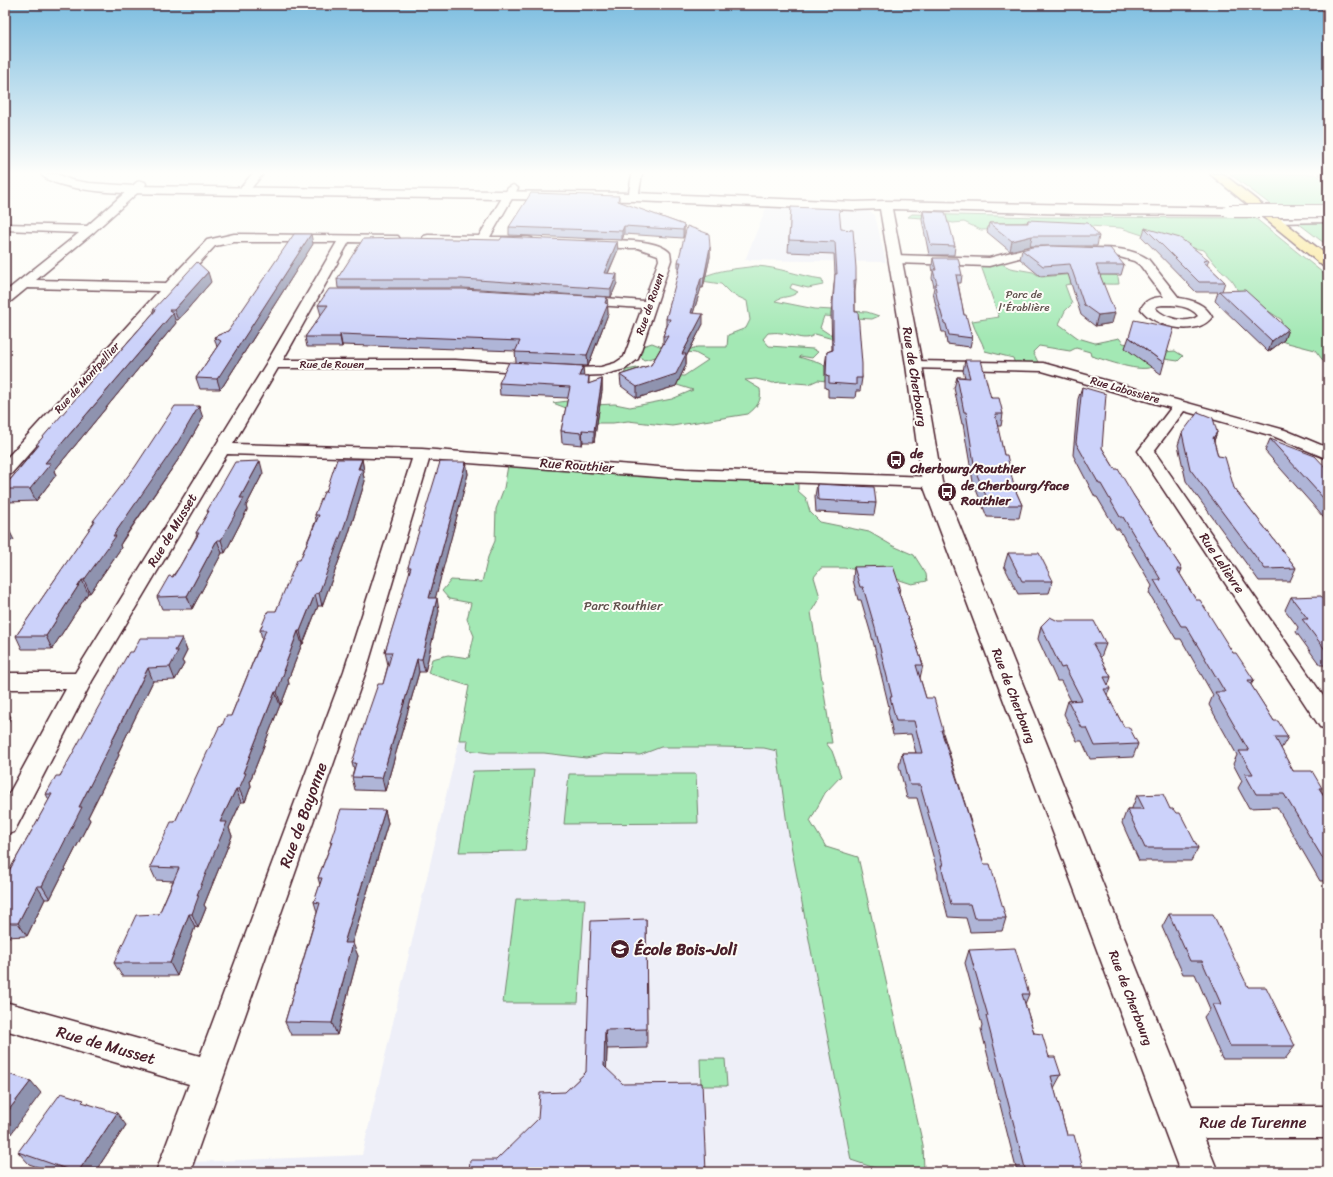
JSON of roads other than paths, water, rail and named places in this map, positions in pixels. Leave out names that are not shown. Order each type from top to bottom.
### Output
[{"type":"highway","points":[[1285,229],[1328,263]]},
{"type":"street","points":[[60,229],[90,230]]},
{"type":"street","points":[[483,239],[489,229]]},
{"type":"street","name":"Rue de Cherbourg","points":[[889,229],[914,365],[932,482],[1199,1172]]},
{"type":"street","points":[[5,299],[90,230]]},
{"type":"street","name":"Rue de Montpellier","points":[[5,470],[169,287],[211,243],[226,239],[345,239]]},
{"type":"street","points":[[345,239],[483,239],[540,241]]},
{"type":"street","name":"Rue de Musset","points":[[5,825],[81,681],[273,364],[323,293],[345,239]]},
{"type":"street","name":"Rue de Rouen","points":[[273,364],[455,364],[579,372],[602,371],[620,366],[631,359],[665,260],[664,253],[658,249],[647,246],[578,243]]},
{"type":"street","points":[[894,259],[989,262],[1030,251],[1056,250]]},
{"type":"street","points":[[1072,251],[1118,253],[1139,258],[1144,262],[1174,301]]},
{"type":"street","points":[[24,284],[169,287]]},
{"type":"street","points":[[565,299],[650,305]]},
{"type":"street","name":"Rue Labossière","points":[[914,365],[1043,367],[1279,434],[1328,454]]},
{"type":"street","name":"Rue Lelièvre","points":[[1180,406],[1146,451],[1328,721]]},
{"type":"street","name":"Rue Routhier","points":[[222,449],[422,454],[685,474],[932,482]]},
{"type":"street","name":"Rue de Bayonne","points":[[173,1172],[355,671],[422,454]]},
{"type":"street","points":[[5,681],[81,681]]},
{"type":"street","name":"Rue de Musset","points":[[5,1016],[208,1074]]},
{"type":"street","name":"Rue de Turenne","points":[[1179,1122],[1328,1122]]},
{"type":"place","name":"de Cherbourg/Routhier","points":[[896,460]]},
{"type":"place","name":"de Cherbourg/face Routhier","points":[[947,492]]},
{"type":"place","name":"École Bois-Joli","points":[[620,949]]},
{"type":"park label","name":"Parc de l'Érablière","points":[[1024,300]]},
{"type":"park label","name":"Parc Routhier","points":[[623,605]]}]
